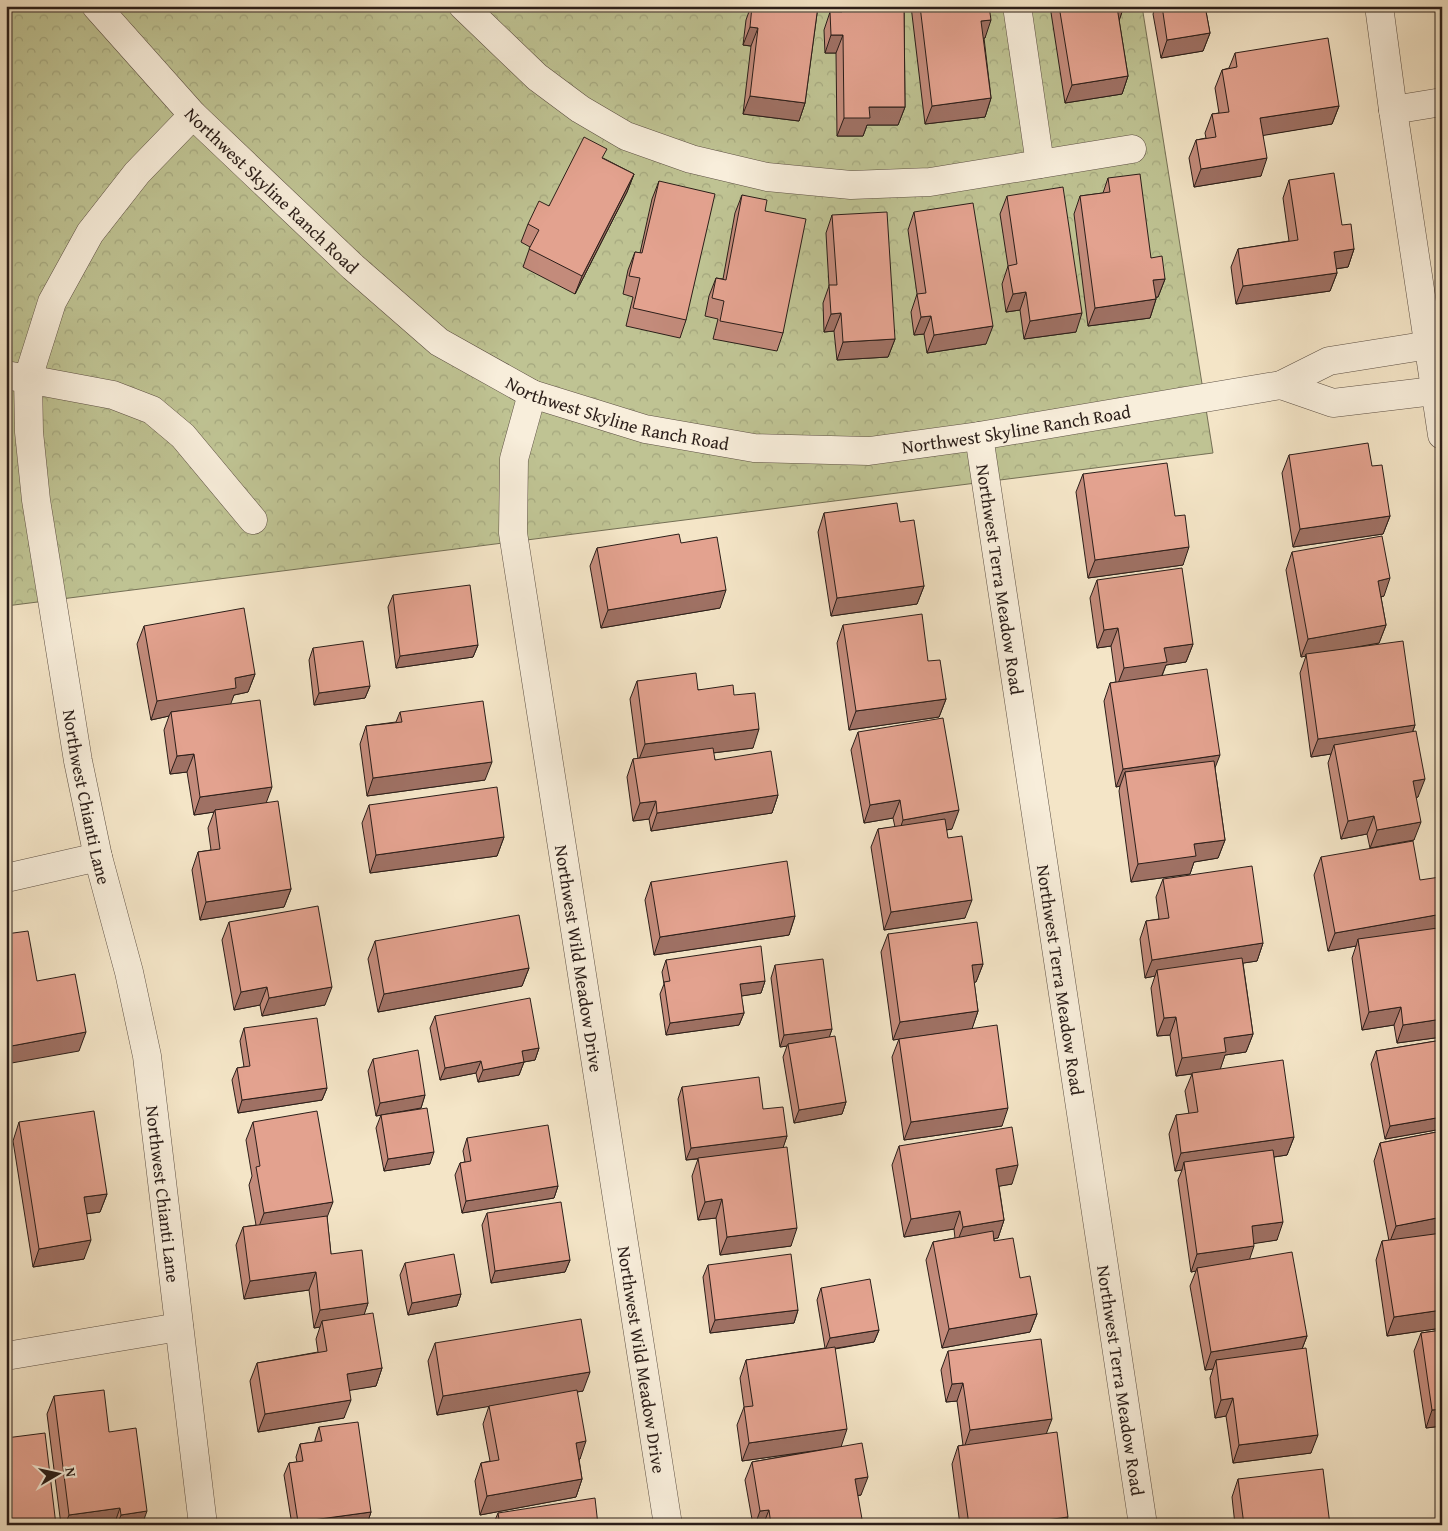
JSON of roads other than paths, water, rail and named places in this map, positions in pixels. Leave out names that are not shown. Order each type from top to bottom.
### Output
[{"type":"street","name":"Northwest Skyline Ranch Road","points":[[96,6],[193,114],[353,267],[439,342],[532,394],[645,429],[754,448],[869,451],[979,436],[1281,385],[1329,361],[1435,344]]},
{"type":"street","points":[[463,6],[537,77],[580,109],[626,136],[691,159],[767,177],[852,185],[930,182],[1132,149]]},
{"type":"street","points":[[1017,6],[1040,164]]},
{"type":"street","points":[[1379,6],[1393,110],[1435,344],[1442,435]]},
{"type":"street","points":[[1393,110],[1442,102]]},
{"type":"street","name":"Northwest Chianti Lane","points":[[193,114],[137,173],[90,233],[52,302],[17,377],[29,432],[36,500],[78,761],[98,857],[129,972],[147,1056],[203,1525]]},
{"type":"street","points":[[17,377],[113,394],[152,410],[183,436],[253,520]]},
{"type":"street","name":"Northwest Skyline Ranch Road","points":[[1281,385],[1333,403],[1438,391]]},
{"type":"street","name":"Northwest Wild Meadow Drive","points":[[532,394],[514,460],[514,533],[668,1525]]},
{"type":"street","name":"Northwest Terra Meadow Road","points":[[979,436],[1143,1525]]},
{"type":"street","points":[[6,878],[98,857]]},
{"type":"street","points":[[6,1356],[179,1327]]}]
